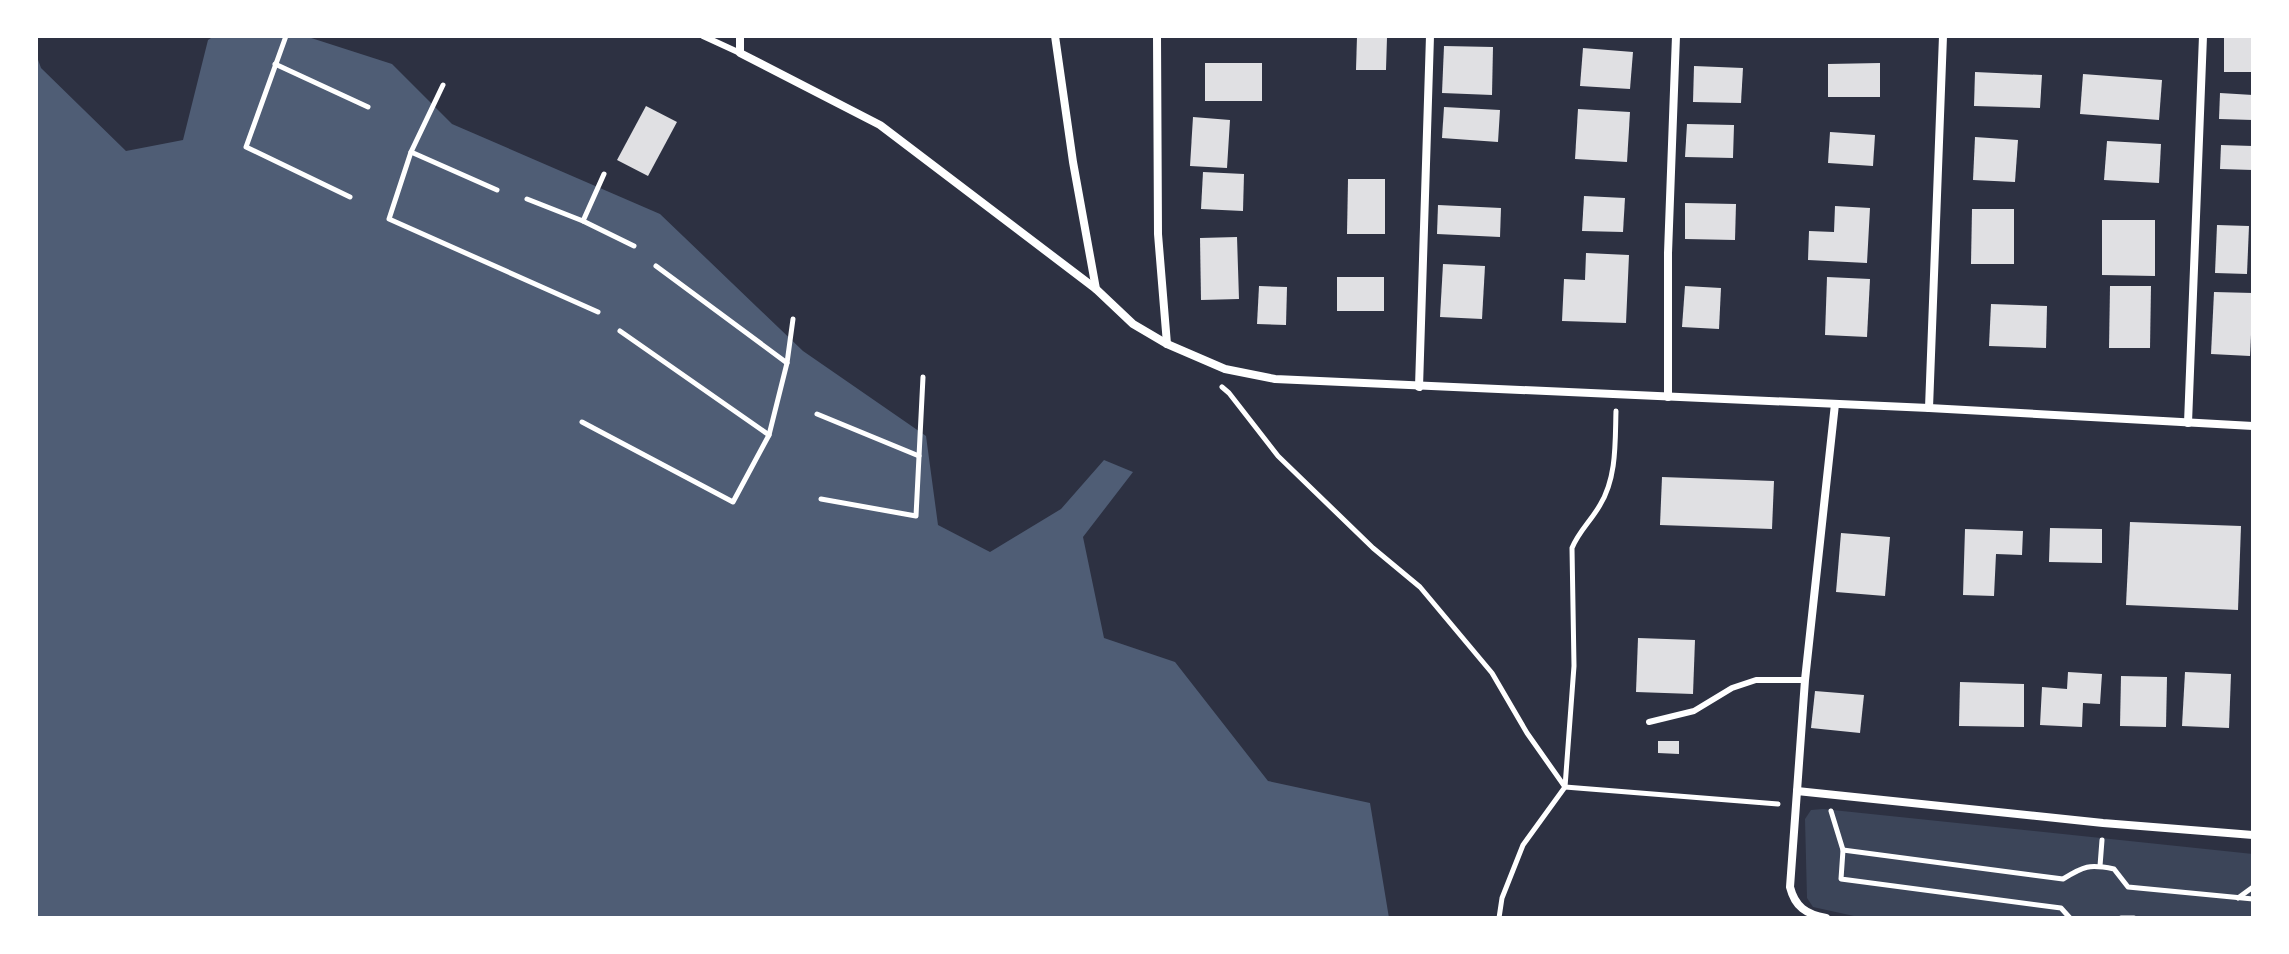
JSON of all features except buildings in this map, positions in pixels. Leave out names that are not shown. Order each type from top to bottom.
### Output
[{"type":"street","points":[[740,36],[740,53],[880,125],[1096,289],[1133,324],[1167,344],[1225,369],[1275,379],[1419,387],[1929,408],[2253,426]]},
{"type":"street","points":[[1055,36],[1096,289]]},
{"type":"street","points":[[1157,36],[1158,234],[1167,344]]},
{"type":"street","points":[[1419,387],[1430,36]]},
{"type":"street","points":[[1668,397],[1668,253],[1676,36]]},
{"type":"street","points":[[1929,408],[1943,36]]},
{"type":"street","points":[[2188,423],[2203,36]]},
{"type":"street","points":[[1826,918],[1803,911],[1793,900],[1790,887],[1805,680],[1835,404]]},
{"type":"street","points":[[1797,791],[2103,823],[2253,835]]},
{"type":"lane","points":[[703,36],[740,53]]},
{"type":"lane","points":[[1649,722],[1694,711],[1732,688],[1756,680],[1805,680]]},
{"type":"path","points":[[286,36],[246,147],[350,197]]},
{"type":"path","points":[[275,64],[368,107]]},
{"type":"path","points":[[443,85],[411,152],[389,219],[598,312]]},
{"type":"path","points":[[411,152],[497,190]]},
{"type":"path","points":[[583,221],[604,174]]},
{"type":"path","points":[[527,199],[634,246]]},
{"type":"path","points":[[656,266],[787,363]]},
{"type":"path","points":[[582,422],[733,502],[769,435],[787,363],[793,319]]},
{"type":"path","points":[[620,331],[769,435]]},
{"type":"path","points":[[821,499],[916,516],[923,377]]},
{"type":"path","points":[[1217,383],[1229,393],[1278,456],[1373,548],[1420,587],[1492,673],[1527,733],[1565,787]]},
{"type":"path","points":[[1499,918],[1502,898],[1523,845],[1565,787],[1574,666],[1572,548],[1578,534],[1601,504],[1613,470],[1617,395]]},
{"type":"path","points":[[817,414],[919,456]]},
{"type":"path","points":[[1565,787],[1795,806]]},
{"type":"path","points":[[1826,794],[1843,850],[1841,879],[2061,908],[2070,918]]},
{"type":"path","points":[[2100,866],[2103,823]]},
{"type":"path","points":[[1843,850],[2063,879],[2085,866],[2100,866],[2114,869],[2128,887],[2253,899]]},
{"type":"path","points":[[2238,898],[2253,887]]},
{"type":"path","points":[[2121,918],[2134,918]]},
{"type":"shaded area","points":[[214,36],[305,36],[392,64],[452,124],[660,214],[803,351],[926,436],[938,525],[990,552],[1061,509],[1104,460],[1133,472],[1083,537],[1104,638],[1175,662],[1268,781],[1370,803],[1389,918],[36,918],[36,54],[41,68],[126,151],[183,140],[208,40]]},
{"type":"shaded area","points":[[1811,810],[2253,854],[2253,918],[1863,918],[1813,907],[1807,898],[1805,819]]}]
